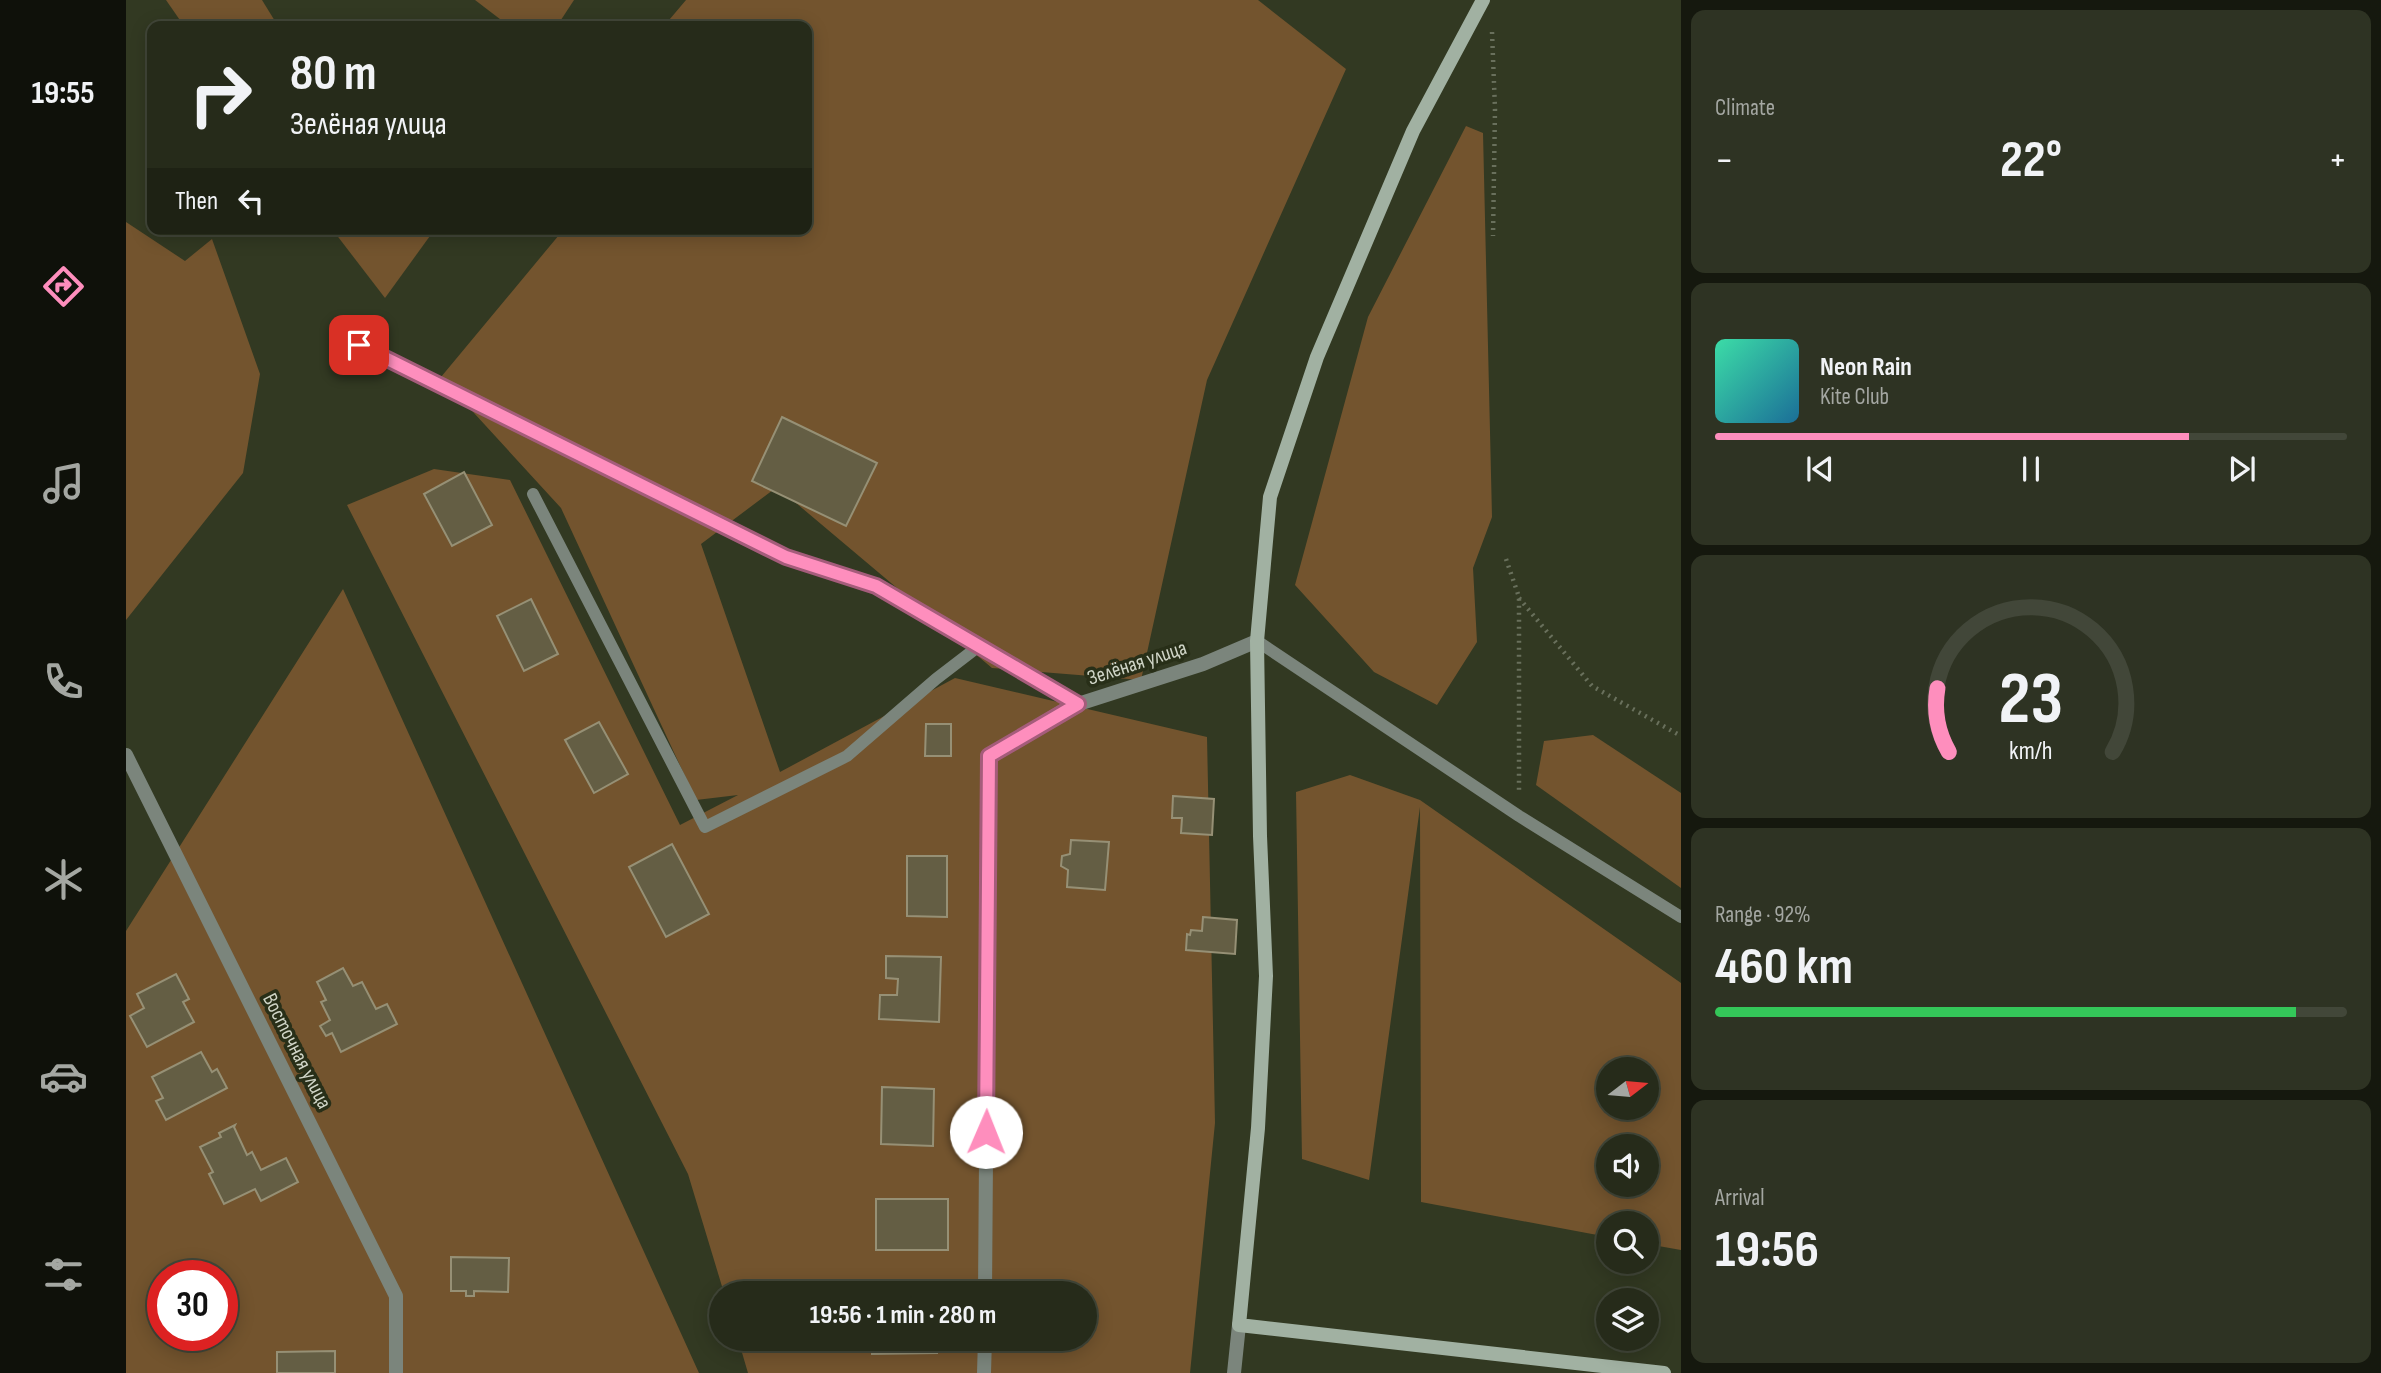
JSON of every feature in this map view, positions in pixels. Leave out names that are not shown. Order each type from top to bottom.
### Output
[{"type":"main road","points":[[1480,1],[1412,131],[1317,358],[1270,496],[1257,641],[1260,836],[1266,976],[1258,1128],[1239,1325],[1664,1373]]},
{"type":"street","points":[[359,345],[786,557],[876,586],[1078,704]]},
{"type":"street","name":"Зелёная улица","points":[[985,1281],[989,756],[1078,704],[1203,664],[1257,641]]},
{"type":"street","name":"Восточная улица","points":[[126,755],[396,1296],[396,1373]]},
{"type":"street","points":[[1234,1373],[1239,1325]]},
{"type":"street","points":[[984,1373],[985,1351]]},
{"type":"lane","points":[[533,494],[705,827],[846,755],[936,678],[979,646]]},
{"type":"lane","points":[[1257,641],[1519,816],[1681,917]]},
{"type":"path","points":[[1492,27],[1495,109],[1493,236]]},
{"type":"path","points":[[1506,559],[1519,597],[1519,816]]},
{"type":"path","points":[[1519,597],[1592,686],[1681,736]]},
{"type":"shaded area","points":[[166,0],[262,0],[275,21],[181,21]]},
{"type":"shaded area","points":[[475,0],[574,0],[560,21],[502,21]]},
{"type":"shaded area","points":[[686,0],[1258,0],[1346,69],[1207,380],[1141,680],[992,668],[777,487],[701,544],[780,772],[955,678],[1207,737],[1215,1123],[1190,1373],[748,1373],[742,1351],[1097,1351],[1097,1281],[720,1281],[688,1174],[347,505],[434,469],[510,480],[680,825],[738,795],[696,800],[561,508],[441,377],[559,235],[812,235],[812,21],[668,21]]},
{"type":"shaded area","points":[[1466,126],[1483,133],[1492,517],[1473,568],[1477,642],[1437,705],[1374,672],[1295,585],[1368,317]]},
{"type":"shaded area","points":[[126,222],[185,261],[212,239],[260,374],[243,473],[126,620]]},
{"type":"shaded area","points":[[337,235],[431,235],[385,298]]},
{"type":"shaded area","points":[[343,589],[699,1373],[126,1373],[126,931]]},
{"type":"shaded area","points":[[1593,735],[1681,793],[1681,888],[1536,785],[1544,741]]},
{"type":"shaded area","points":[[1350,775],[1420,800],[1681,983],[1681,1250],[1659,1246],[1659,1211],[1596,1211],[1596,1235],[1421,1202],[1420,807],[1369,1180],[1302,1159],[1296,792]]},
{"type":"building","points":[[782,417],[877,463],[846,526],[752,481]]},
{"type":"building","points":[[464,472],[492,525],[452,546],[424,494]]},
{"type":"building","points":[[531,599],[558,654],[524,671],[497,616]]},
{"type":"building","points":[[599,722],[628,774],[594,793],[565,740]]},
{"type":"building","points":[[926,724],[951,724],[951,756],[925,756]]},
{"type":"building","points":[[1173,796],[1214,799],[1212,835],[1181,833],[1182,818],[1172,818]]},
{"type":"building","points":[[1071,840],[1109,842],[1105,890],[1067,887],[1068,870],[1061,866],[1062,856],[1070,854]]},
{"type":"building","points":[[672,844],[709,914],[666,937],[629,867]]},
{"type":"building","points":[[907,856],[947,856],[947,917],[907,916]]},
{"type":"building","points":[[1203,917],[1237,920],[1235,954],[1186,950],[1187,934],[1190,935],[1191,930],[1202,931]]},
{"type":"building","points":[[886,956],[941,957],[939,1022],[879,1019],[880,995],[897,995],[898,979],[886,978]]},
{"type":"building","points":[[343,968],[353,986],[362,982],[376,1009],[387,1004],[397,1024],[341,1052],[332,1033],[326,1036],[320,1026],[330,1020],[321,1002],[326,1000],[317,982]]},
{"type":"building","points":[[176,974],[189,999],[183,1002],[194,1022],[147,1047],[130,1016],[144,1008],[137,994]]},
{"type":"building","points":[[201,1052],[212,1072],[217,1069],[227,1088],[166,1120],[156,1101],[163,1098],[152,1077]]},
{"type":"building","points":[[882,1087],[934,1089],[933,1146],[881,1144]]},
{"type":"building","points":[[235,1125],[247,1155],[252,1152],[261,1170],[286,1158],[298,1182],[261,1201],[255,1189],[224,1204],[209,1174],[213,1172],[200,1147],[221,1137],[219,1133]]},
{"type":"building","points":[[876,1199],[948,1199],[948,1250],[876,1250]]},
{"type":"building","points":[[451,1257],[509,1258],[508,1292],[474,1291],[474,1296],[466,1296],[466,1291],[451,1291]]},
{"type":"building","points":[[335,1351],[335,1373],[277,1373],[277,1352]]},
{"type":"building","points":[[872,1351],[937,1351],[937,1353],[872,1354]]},
{"type":"route","points":[[359,345],[786,557],[876,586],[1078,704],[1046,720],[989,756],[986,1132]]}]
